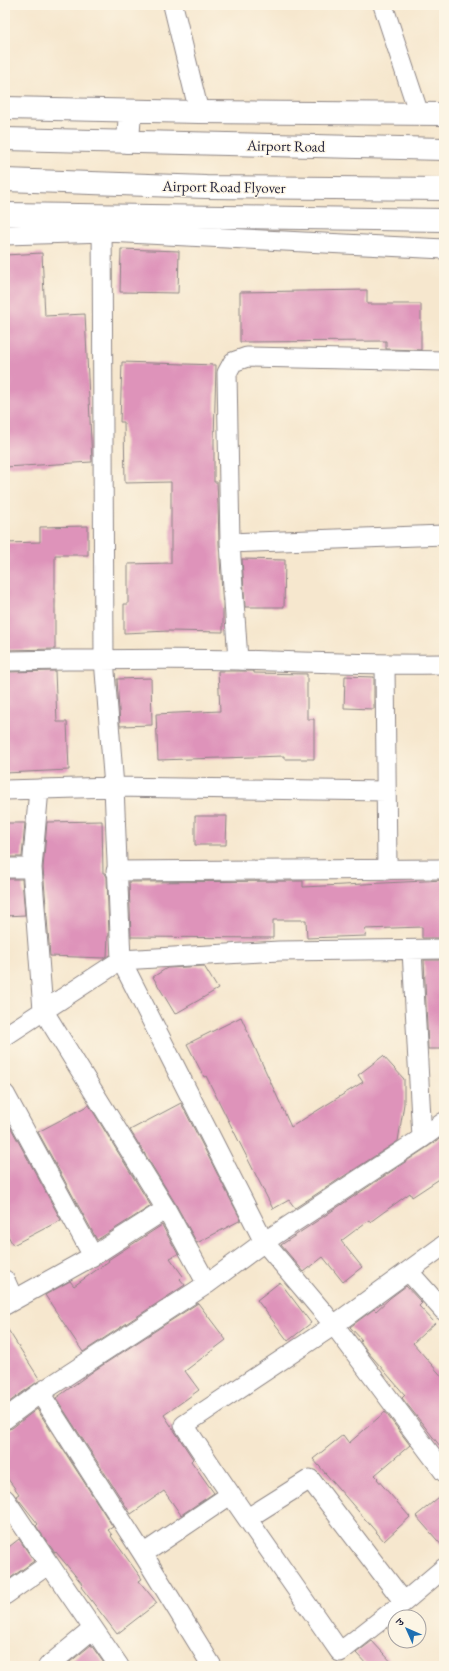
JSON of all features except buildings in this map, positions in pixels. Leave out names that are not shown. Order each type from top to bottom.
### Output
[{"type":"street","points":[[173,5],[199,112]]},
{"type":"street","points":[[383,5],[419,114]]},
{"type":"street","points":[[5,108],[199,112],[444,114]]},
{"type":"street","points":[[5,139],[128,142],[130,110]]},
{"type":"street","name":"Airport Road","points":[[128,142],[444,149]]},
{"type":"street","name":"Airport Road Flyover","points":[[5,180],[206,187],[444,189]]},
{"type":"street","points":[[5,214],[102,223],[444,249]]},
{"type":"street","points":[[5,235],[102,223],[444,220]]},
{"type":"street","points":[[102,223],[104,659],[114,787],[116,871],[121,960],[264,1242],[334,1325],[444,1472]]},
{"type":"street","points":[[238,660],[230,543],[227,373],[233,362],[247,357],[444,362]]},
{"type":"street","points":[[230,543],[444,535]]},
{"type":"street","points":[[5,661],[104,659],[238,660],[385,665],[444,664]]},
{"type":"street","points":[[385,665],[388,870]]},
{"type":"street","points":[[5,790],[114,787],[386,791]]},
{"type":"street","points":[[39,789],[32,868],[43,1010],[166,1209],[207,1284]]},
{"type":"street","points":[[5,868],[32,868]]},
{"type":"street","points":[[116,871],[444,869]]},
{"type":"street","points":[[5,1036],[121,960],[279,951],[444,949]]},
{"type":"street","points":[[412,950],[422,1138]]},
{"type":"street","points":[[5,1094],[93,1256]]},
{"type":"street","points":[[6,1416],[207,1284],[264,1242],[444,1122]]},
{"type":"street","points":[[5,1280],[10,1302],[93,1256],[166,1209]]},
{"type":"street","points":[[444,1245],[409,1272],[334,1325],[184,1425],[230,1495],[248,1518],[340,1652],[404,1602],[444,1568]]},
{"type":"street","points":[[409,1272],[444,1311]]},
{"type":"street","points":[[40,1393],[143,1554],[208,1664]]},
{"type":"street","points":[[248,1518],[310,1479],[404,1602]]},
{"type":"street","points":[[143,1554],[230,1495]]},
{"type":"street","points":[[5,1499],[118,1666]]},
{"type":"street","points":[[5,1595],[49,1564]]},
{"type":"street","points":[[48,1666],[93,1629]]}]
